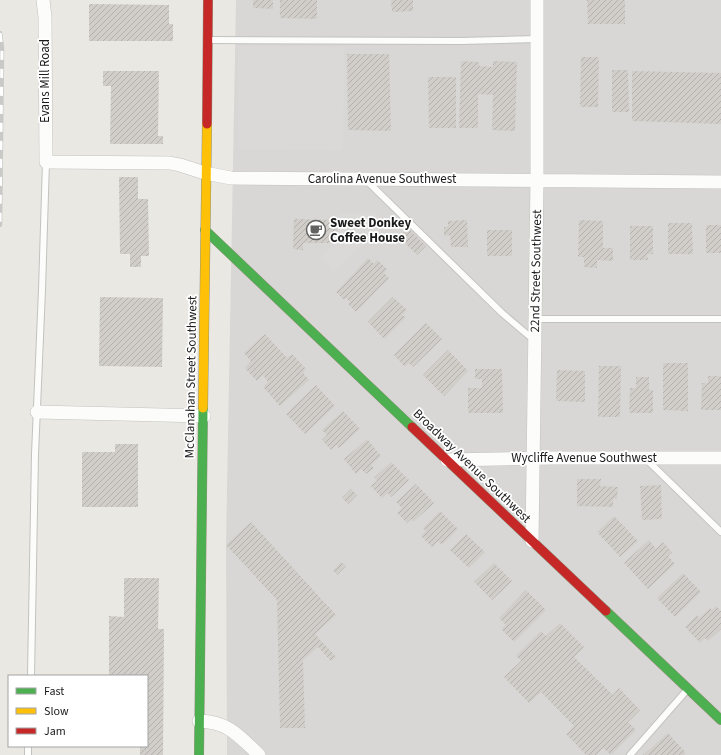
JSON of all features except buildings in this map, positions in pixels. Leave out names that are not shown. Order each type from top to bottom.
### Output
[{"type":"main road","name":"McClanahan Street Southwest","points":[[199,755],[208,0]]},
{"type":"main road","name":"Broadway Avenue Southwest","points":[[205,230],[721,720]]},
{"type":"street","name":"Evans Mill Road","points":[[43,0],[45,17],[46,162]]},
{"type":"street","name":"22nd Street Southwest","points":[[532,541],[536,341],[537,0]]},
{"type":"street","name":"Carolina Avenue Southwest","points":[[46,162],[170,163],[205,173],[231,178],[721,182]]},
{"type":"street","points":[[37,412],[204,416]]},
{"type":"street","name":"Wycliffe Avenue Southwest","points":[[447,460],[643,457],[721,458]]},
{"type":"street","points":[[199,721],[212,721],[224,726],[236,734],[259,755]]},
{"type":"lane","points":[[207,40],[461,41],[537,39]]},
{"type":"lane","points":[[31,675],[35,454],[46,162]]},
{"type":"lane","points":[[365,179],[502,313],[536,341]]},
{"type":"lane","points":[[536,319],[721,319]]},
{"type":"lane","points":[[643,457],[721,532]]},
{"type":"lane","points":[[630,755],[688,689]]},
{"type":"shaded area","points":[[236,0],[721,0],[721,755],[227,755],[226,545]]},
{"type":"shaded area","points":[[238,46],[344,47],[343,150],[238,149]]},
{"type":"shaded area","points":[[373,212],[384,224],[334,272],[320,257],[333,245],[333,238],[338,238],[339,214]]},
{"type":"railway","points":[[0,33],[2,48],[0,225]]},
{"type":"traffic: fast","points":[[205,230],[412,427]]},
{"type":"traffic: fast","points":[[199,755],[203,408]]},
{"type":"traffic: fast","points":[[606,611],[721,720]]},
{"type":"traffic: slow","points":[[203,408],[207,124]]},
{"type":"traffic: jam","points":[[207,124],[208,0]]},
{"type":"traffic: jam","points":[[412,427],[606,611]]},
{"type":"place","name":"Sweet Donkey Coffee House","points":[[316,230]]}]
